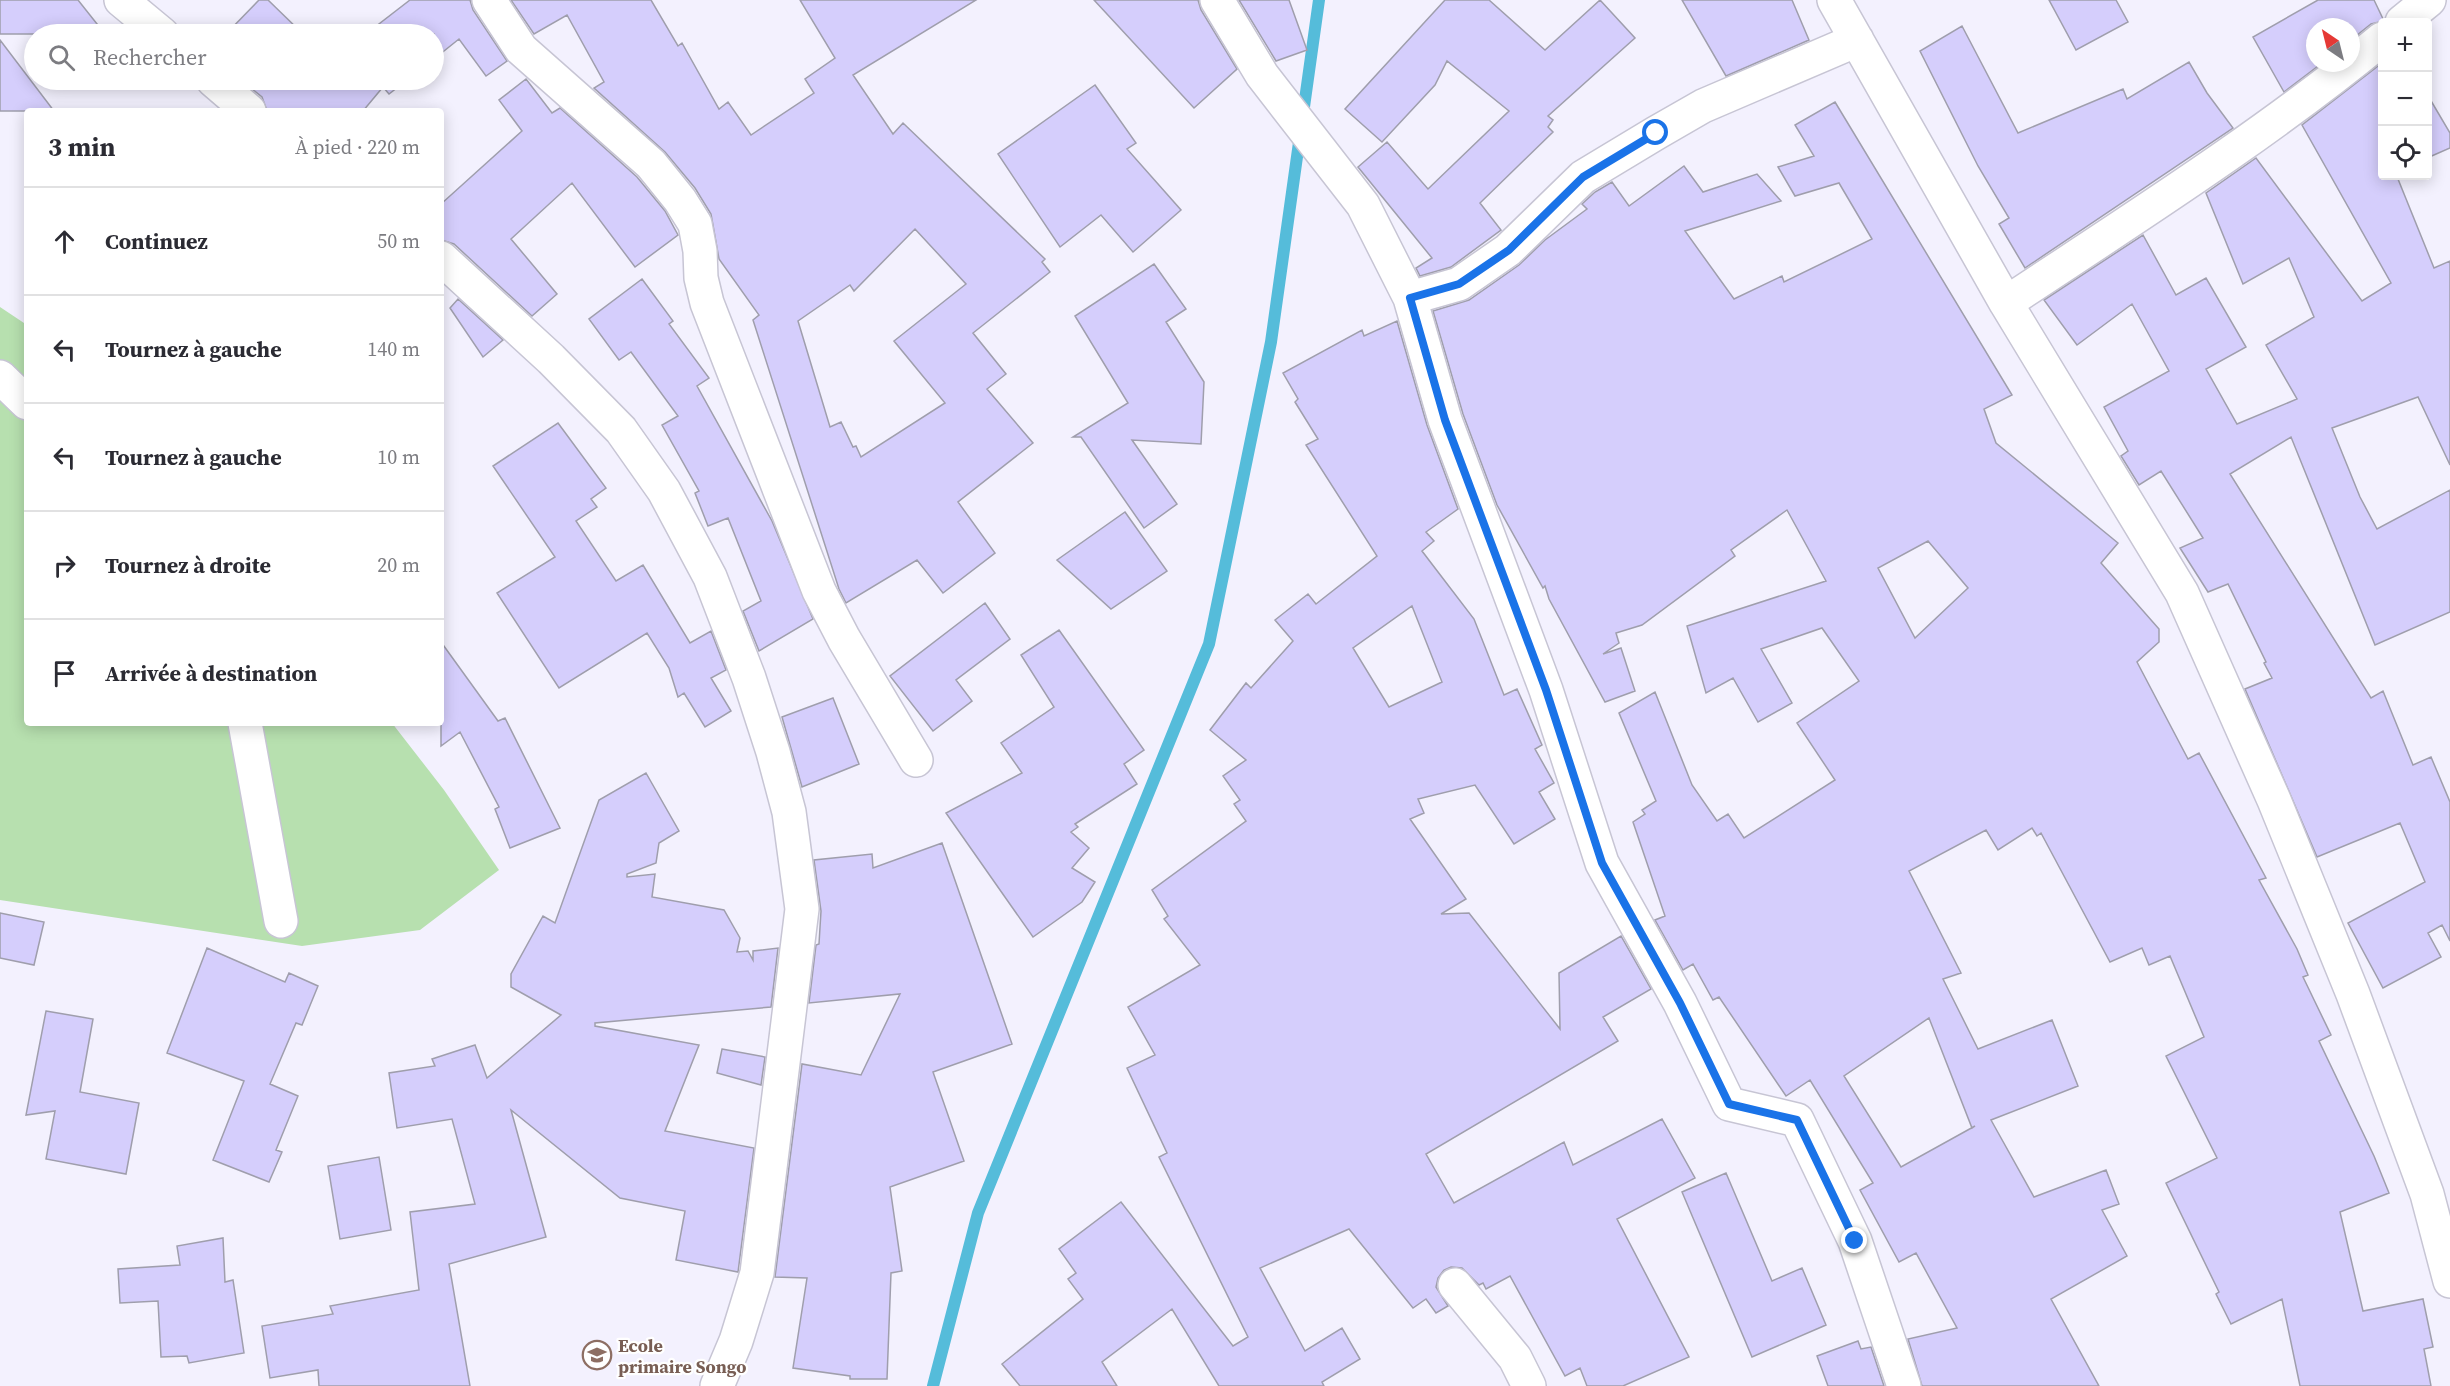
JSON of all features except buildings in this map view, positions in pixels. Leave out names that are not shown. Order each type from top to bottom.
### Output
[{"type":"street","points":[[121,0],[150,24]]},
{"type":"street","points":[[489,0],[521,49],[651,164],[695,224],[700,251],[701,278],[707,303],[819,591],[916,760]]},
{"type":"street","points":[[1217,0],[1249,56],[1363,205],[1410,298],[1445,420],[1546,690],[1602,863],[1680,1003],[1729,1104],[1797,1120],[1855,1241],[1904,1386]]},
{"type":"street","points":[[1834,0],[2006,303],[2182,593],[2274,800],[2353,994],[2427,1194],[2450,1281]]},
{"type":"street","points":[[2407,18],[2429,0]]},
{"type":"street","points":[[1410,298],[1459,284],[1509,250],[1583,177],[1656,133],[1703,106],[1857,40]]},
{"type":"street","points":[[2006,303],[2320,90],[2378,42]]},
{"type":"street","points":[[225,90],[246,108]]},
{"type":"street","points":[[444,261],[551,358],[621,430],[664,491],[710,578],[752,689],[789,812],[802,909],[757,1273],[736,1341],[717,1386]]},
{"type":"street","points":[[0,377],[24,400]]},
{"type":"street","points":[[246,726],[281,921]]},
{"type":"street","points":[[1455,1285],[1515,1358],[1529,1386]]},
{"type":"green space","points":[[0,307],[24,323],[24,726],[394,726],[444,790],[499,870],[420,930],[302,946],[0,900]]},
{"type":"waterway","points":[[933,1386],[978,1213],[1209,644],[1271,342],[1319,0]]},
{"type":"place","name":"Ecole primaire Songo","points":[[597,1355]]},
{"type":"route","points":[[1656,133],[1583,177],[1509,250],[1459,284],[1410,298],[1445,420],[1546,690],[1602,863],[1680,1003],[1729,1104],[1797,1120],[1855,1241]]}]
